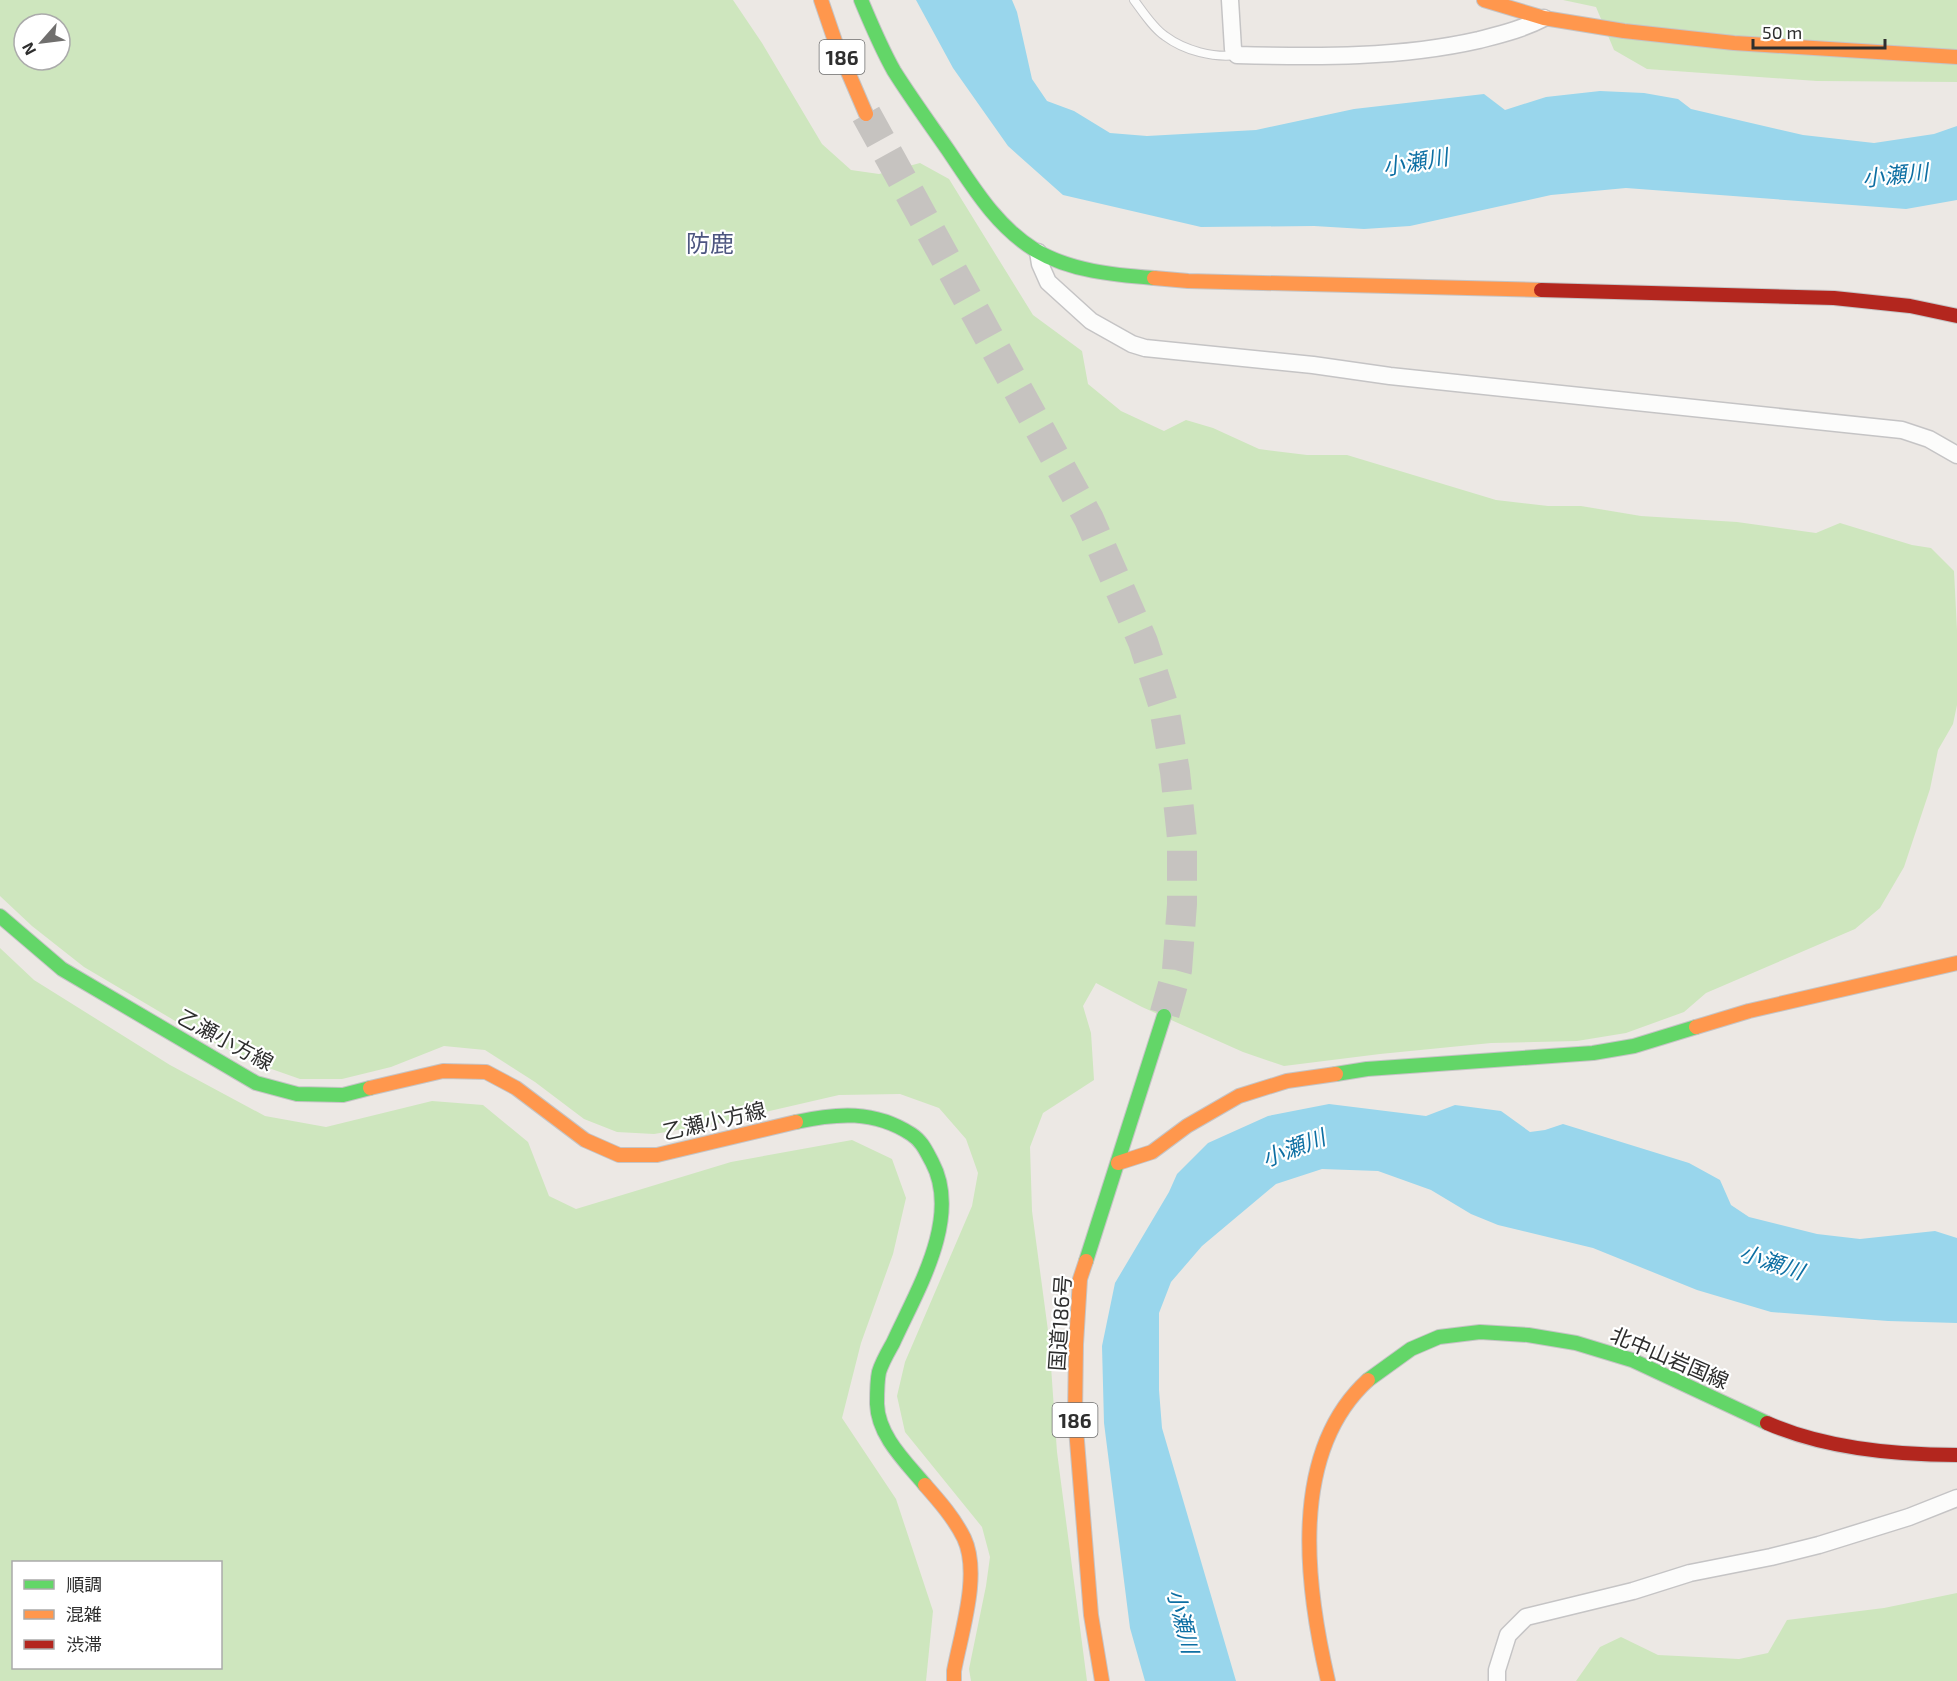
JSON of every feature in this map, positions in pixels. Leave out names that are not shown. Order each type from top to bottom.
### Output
[{"type":"main road","name":"186","points":[[821,0],[836,44],[866,114]]},
{"type":"main road","points":[[861,0],[887,58],[995,217],[1014,236],[1038,252],[1072,265],[1113,273],[1188,281],[1834,298],[1910,306],[1957,316]]},
{"type":"main road","points":[[1484,0],[1544,18],[1624,31],[1734,43],[1957,57]]},
{"type":"main road","name":"乙瀬小方線","points":[[0,916],[62,969],[256,1083],[297,1094],[343,1095],[443,1071],[486,1072],[516,1088],[585,1140],[619,1155],[657,1155],[827,1115],[867,1116],[894,1123],[919,1140],[934,1166],[942,1190],[942,1220],[927,1268],[879,1373],[877,1406],[885,1434],[904,1461],[951,1515],[965,1540],[971,1567],[954,1681]]},
{"type":"main road","points":[[1118,1163],[1152,1152],[1187,1126],[1239,1096],[1287,1081],[1366,1069],[1593,1053],[1635,1046],[1738,1013],[1957,963]]},
{"type":"main road","name":"国道186号","points":[[1102,1681],[1091,1615],[1076,1428],[1076,1344],[1080,1279],[1164,1016]]},
{"type":"main road","name":"北中山岩国線","points":[[1328,1681],[1311,1597],[1308,1544],[1311,1502],[1319,1464],[1333,1426],[1346,1403],[1370,1377],[1406,1352],[1438,1337],[1465,1332],[1492,1331],[1565,1341],[1617,1354],[1774,1426],[1833,1443],[1873,1451],[1922,1456],[1957,1455]]},
{"type":"street","points":[[1230,0],[1233,49],[1238,55],[1355,56],[1412,51],[1461,44],[1514,31],[1544,18]]},
{"type":"street","points":[[1038,252],[1040,264],[1048,282],[1091,321],[1132,344],[1145,348],[1199,352],[1390,376],[1902,430],[1929,439],[1957,455]]},
{"type":"street","points":[[1497,1681],[1497,1670],[1508,1635],[1526,1617],[1633,1591],[1690,1573],[1819,1545],[1909,1517],[1957,1498]]},
{"type":"lane","points":[[1134,0],[1165,36],[1196,51],[1226,56],[1238,55]]},
{"type":"green space","points":[[0,0],[733,0],[762,43],[822,144],[851,170],[879,174],[920,163],[949,179],[1033,315],[1082,351],[1088,384],[1121,411],[1164,431],[1186,420],[1213,428],[1259,449],[1307,455],[1347,455],[1496,500],[1548,506],[1581,506],[1641,516],[1737,522],[1816,533],[1840,523],[1912,545],[1931,548],[1954,571],[1957,705],[1953,724],[1938,750],[1930,789],[1904,867],[1880,908],[1855,929],[1706,993],[1684,1012],[1626,1033],[1577,1041],[1491,1043],[1284,1066],[1243,1052],[1142,1007],[1096,983],[1083,1006],[1091,1033],[1094,1080],[1043,1113],[1030,1147],[1032,1211],[1049,1338],[1057,1452],[1087,1681],[971,1681],[969,1669],[990,1557],[982,1527],[905,1432],[897,1396],[905,1362],[972,1206],[978,1173],[966,1139],[939,1108],[900,1094],[839,1095],[713,1124],[654,1134],[617,1132],[584,1119],[535,1082],[485,1050],[444,1046],[391,1067],[342,1079],[300,1079],[263,1066],[204,1038],[84,967],[32,926],[0,896]]},
{"type":"green space","points":[[1563,0],[1957,0],[1957,82],[1817,81],[1647,69],[1614,50],[1596,7]]},
{"type":"green space","points":[[0,948],[34,980],[170,1065],[265,1116],[326,1127],[432,1101],[483,1105],[528,1142],[549,1196],[576,1209],[731,1162],[852,1140],[892,1159],[906,1198],[893,1254],[861,1343],[842,1418],[896,1499],[933,1611],[926,1681],[0,1681]]},
{"type":"green space","points":[[1957,1593],[1957,1681],[1576,1681],[1600,1647],[1621,1637],[1658,1655],[1739,1659],[1768,1653],[1787,1620],[1884,1608]]},
{"type":"water","name":"小瀬川","points":[[916,0],[1012,0],[1017,12],[1032,79],[1047,101],[1074,111],[1110,133],[1147,136],[1256,130],[1354,109],[1484,94],[1505,110],[1546,97],[1600,91],[1644,93],[1678,99],[1691,109],[1803,135],[1874,143],[1934,134],[1957,126],[1957,200],[1906,209],[1626,188],[1551,195],[1410,226],[1364,229],[1314,226],[1201,227],[1063,195],[1008,146],[953,68]]},
{"type":"water","name":"小瀬川","points":[[1329,1104],[1426,1116],[1455,1105],[1501,1111],[1530,1132],[1563,1124],[1689,1163],[1720,1180],[1731,1205],[1749,1217],[1817,1234],[1860,1239],[1935,1231],[1957,1238],[1957,1323],[1888,1321],[1771,1312],[1697,1290],[1593,1248],[1498,1225],[1471,1214],[1431,1190],[1378,1171],[1322,1169],[1276,1184],[1202,1246],[1171,1282],[1159,1313],[1159,1390],[1162,1428],[1236,1681],[1145,1681],[1130,1628],[1104,1423],[1102,1346],[1115,1283],[1169,1192],[1177,1174],[1208,1143],[1268,1116]]},
{"type":"tunnel","points":[[866,114],[1089,519],[1143,642],[1164,707],[1175,772],[1182,838],[1182,904],[1177,970],[1164,1016]]},
{"type":"traffic: fast","points":[[861,0],[872,27],[900,81],[976,192],[1008,229],[1035,250],[1063,263],[1108,273],[1154,278]]},
{"type":"traffic: fast","points":[[0,916],[62,969],[256,1083],[297,1094],[343,1095],[370,1088]]},
{"type":"traffic: fast","points":[[1086,1261],[1164,1016]]},
{"type":"traffic: fast","points":[[1336,1074],[1367,1069],[1593,1053],[1634,1046],[1696,1027]]},
{"type":"traffic: fast","points":[[796,1122],[826,1117],[855,1116],[869,1117],[897,1126],[921,1143],[932,1162],[940,1184],[942,1207],[939,1230],[932,1254],[913,1301],[879,1372],[877,1388],[877,1404],[882,1427],[894,1448],[925,1485]]},
{"type":"traffic: fast","points":[[1368,1380],[1411,1349],[1439,1337],[1480,1332],[1528,1335],[1576,1343],[1632,1360],[1767,1423]]},
{"type":"traffic: slow","points":[[821,0],[836,44],[866,114]]},
{"type":"traffic: slow","points":[[1484,0],[1544,18],[1624,31],[1734,43],[1957,57]]},
{"type":"traffic: slow","points":[[1154,278],[1188,281],[1541,290]]},
{"type":"traffic: slow","points":[[1696,1027],[1749,1011],[1957,963]]},
{"type":"traffic: slow","points":[[370,1088],[443,1071],[486,1072],[516,1088],[585,1140],[619,1155],[657,1155],[796,1122]]},
{"type":"traffic: slow","points":[[1118,1163],[1152,1152],[1187,1126],[1239,1096],[1287,1081],[1336,1074]]},
{"type":"traffic: slow","points":[[1086,1261],[1080,1279],[1075,1416],[1091,1615],[1102,1681]]},
{"type":"traffic: slow","points":[[1328,1681],[1320,1644],[1310,1564],[1310,1523],[1314,1483],[1325,1445],[1342,1410],[1368,1380]]},
{"type":"traffic: slow","points":[[925,1485],[956,1524],[969,1552],[971,1569],[968,1604],[954,1681]]},
{"type":"traffic: jam","points":[[1541,290],[1834,298],[1910,306],[1957,316]]},
{"type":"traffic: jam","points":[[1767,1423],[1836,1445],[1909,1454],[1957,1455]]},
{"type":"district","name":"防鹿","points":[[710,242]]}]
